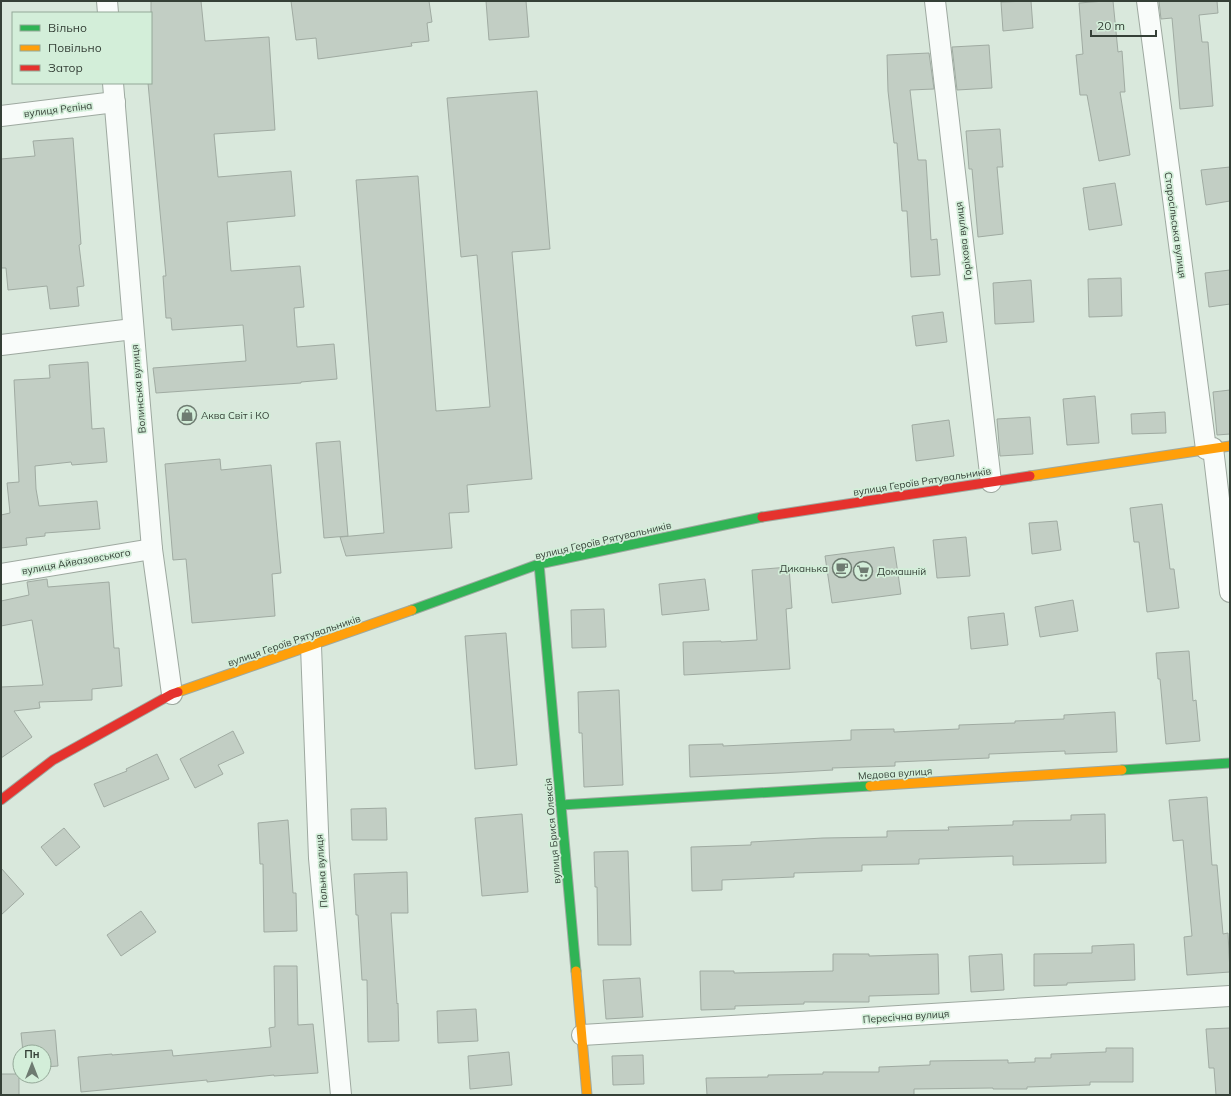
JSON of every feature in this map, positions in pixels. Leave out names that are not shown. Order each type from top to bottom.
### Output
[{"type":"street","points":[[107,1],[108,12]]},
{"type":"street","name":"Горіхова вулиця","points":[[935,1],[991,482]]},
{"type":"street","name":"Старосільська вулиця","points":[[1147,1],[1216,448],[1230,592]]},
{"type":"street","name":"Волинська вулиця","points":[[113,84],[152,549],[172,694]]},
{"type":"street","name":"вулиця Рєпіна","points":[[1,116],[115,102]]},
{"type":"street","points":[[1,345],[134,329]]},
{"type":"street","name":"вулиця Героїв Рятувальників","points":[[1,800],[53,760],[172,694],[539,564],[770,515],[1216,448]]},
{"type":"street","name":"вулиця Айвазовського","points":[[1,574],[152,549]]},
{"type":"street","name":"вулиця Брися Олексія","points":[[539,564],[587,1095]]},
{"type":"street","name":"Польна вулиця","points":[[311,646],[319,858],[340,1095]]},
{"type":"street","name":"Медова вулиця","points":[[561,805],[1230,763]]},
{"type":"street","name":"Пересічна вулиця","points":[[582,1036],[1230,996]]},
{"type":"building","points":[[151,1],[201,1],[205,41],[269,37],[275,130],[214,134],[218,177],[291,171],[295,216],[227,222],[231,271],[300,266],[304,307],[294,308],[297,347],[334,344],[337,379],[301,383],[156,393],[153,368],[246,361],[243,325],[172,330],[171,318],[166,318],[163,276],[166,276],[148,84],[152,84]]},
{"type":"building","points":[[291,1],[429,1],[432,22],[427,23],[429,41],[411,43],[412,46],[318,59],[316,38],[296,40]]},
{"type":"building","points":[[486,1],[526,1],[529,37],[489,40]]},
{"type":"building","points":[[1031,1],[1033,28],[1003,31],[1001,2]]},
{"type":"building","points":[[1113,1],[1118,52],[1122,51],[1125,92],[1120,92],[1130,155],[1099,161],[1087,95],[1080,95],[1076,55],[1083,54],[1079,3]]},
{"type":"building","points":[[1159,1],[1217,1],[1218,13],[1199,15],[1202,42],[1208,42],[1213,106],[1180,109],[1172,18],[1161,19]]},
{"type":"building","points":[[989,45],[992,88],[957,90],[952,47]]},
{"type":"building","points":[[929,53],[934,89],[910,90],[918,160],[926,160],[931,240],[937,239],[940,275],[911,277],[907,211],[902,211],[897,143],[894,143],[888,91],[887,55]]},
{"type":"building","points":[[537,91],[550,249],[512,252],[532,479],[467,485],[469,512],[449,513],[452,548],[346,556],[340,537],[384,533],[356,180],[418,176],[436,411],[490,407],[477,255],[461,257],[447,98]]},
{"type":"building","points":[[1000,129],[1003,167],[997,167],[1003,234],[978,237],[972,169],[969,169],[966,131]]},
{"type":"building","points":[[73,138],[81,244],[79,245],[84,286],[77,287],[79,306],[50,309],[47,286],[8,290],[6,268],[1,268],[1,159],[35,156],[33,141]]},
{"type":"building","points":[[1230,167],[1230,201],[1206,205],[1201,170]]},
{"type":"building","points":[[1115,183],[1122,225],[1089,230],[1083,188]]},
{"type":"building","points":[[1230,270],[1230,304],[1209,307],[1205,273]]},
{"type":"building","points":[[1121,278],[1122,316],[1089,317],[1088,279]]},
{"type":"building","points":[[1031,280],[1034,322],[995,324],[993,283]]},
{"type":"building","points":[[943,312],[947,342],[916,346],[912,316]]},
{"type":"building","points":[[88,362],[92,429],[104,428],[107,462],[72,465],[71,462],[35,466],[36,489],[39,506],[97,501],[100,529],[45,533],[45,536],[26,538],[27,545],[1,548],[1,515],[10,513],[7,483],[19,482],[14,380],[50,378],[49,365]]},
{"type":"building","points":[[1230,390],[1230,434],[1217,435],[1213,392]]},
{"type":"building","points":[[1095,396],[1099,443],[1067,445],[1063,399]]},
{"type":"building","points":[[1165,412],[1166,433],[1132,434],[1131,414]]},
{"type":"building","points":[[1030,417],[1033,454],[1000,456],[997,419]]},
{"type":"building","points":[[949,420],[954,456],[916,461],[912,425]]},
{"type":"building","points":[[340,441],[348,536],[324,538],[316,443]]},
{"type":"building","points":[[220,459],[221,470],[271,465],[281,573],[272,574],[275,616],[192,623],[186,559],[173,560],[165,464]]},
{"type":"building","points":[[1162,504],[1170,569],[1174,569],[1179,608],[1147,612],[1139,542],[1134,542],[1130,508]]},
{"type":"building","points":[[1057,521],[1061,550],[1032,554],[1029,523]]},
{"type":"building","points":[[966,537],[970,576],[937,578],[933,540]]},
{"type":"building","points":[[894,547],[901,594],[832,603],[825,556]]},
{"type":"building","points":[[789,567],[792,608],[786,609],[790,669],[684,675],[683,642],[757,640],[752,570]]},
{"type":"building","points":[[47,579],[48,587],[109,582],[114,648],[119,648],[122,686],[92,689],[92,700],[39,702],[40,708],[14,711],[32,737],[1,758],[1,687],[43,685],[32,620],[1,626],[1,601],[29,595],[27,582]]},
{"type":"building","points":[[705,579],[709,610],[662,615],[659,584]]},
{"type":"building","points":[[1073,600],[1078,631],[1040,637],[1035,607]]},
{"type":"building","points":[[604,609],[606,647],[572,648],[571,610]]},
{"type":"building","points":[[1004,613],[1008,645],[971,649],[968,617]]},
{"type":"building","points":[[506,633],[517,765],[475,769],[465,636]]},
{"type":"building","points":[[1189,651],[1193,701],[1196,700],[1200,741],[1166,744],[1156,653]]},
{"type":"building","points":[[619,690],[623,785],[584,787],[582,733],[579,733],[578,692]]},
{"type":"building","points":[[1115,712],[1117,752],[1065,754],[1065,751],[989,754],[989,758],[895,762],[895,766],[832,768],[833,770],[690,777],[689,745],[723,744],[723,746],[851,740],[851,730],[894,729],[894,732],[959,729],[959,725],[1064,719],[1064,715]]},
{"type":"building","points":[[233,731],[244,753],[218,765],[223,774],[195,788],[180,759]]},
{"type":"building","points":[[157,754],[169,779],[104,807],[94,784],[127,771],[126,769]]},
{"type":"building","points":[[1207,797],[1212,865],[1217,865],[1223,934],[1228,933],[1230,972],[1187,975],[1184,937],[1192,936],[1183,840],[1173,841],[1169,800]]},
{"type":"building","points":[[386,808],[387,840],[352,840],[351,809]]},
{"type":"building","points":[[522,814],[528,892],[482,896],[475,818]]},
{"type":"building","points":[[1105,814],[1106,863],[1013,865],[1013,856],[919,859],[919,864],[862,865],[862,871],[794,873],[794,877],[722,880],[722,890],[692,891],[691,847],[751,845],[751,842],[823,838],[887,837],[887,831],[949,830],[948,827],[1013,825],[1013,821],[1071,820],[1071,815]]},
{"type":"building","points":[[288,820],[293,893],[296,893],[297,931],[264,932],[263,864],[260,864],[258,823]]},
{"type":"building","points":[[64,828],[80,847],[56,866],[41,847]]},
{"type":"building","points":[[628,851],[631,945],[598,945],[597,887],[595,887],[594,852]]},
{"type":"building","points":[[1,868],[24,894],[1,915]]},
{"type":"building","points":[[407,872],[408,913],[391,913],[397,1004],[398,1003],[399,1041],[368,1042],[367,980],[362,980],[354,874]]},
{"type":"building","points":[[141,911],[156,932],[121,956],[107,935]]},
{"type":"building","points":[[1134,944],[1135,980],[1034,986],[1034,954],[1092,953],[1092,946]]},
{"type":"building","points":[[833,954],[869,954],[869,956],[938,954],[939,994],[869,996],[869,1002],[804,1002],[804,1004],[735,1006],[735,1009],[701,1010],[700,971],[734,971],[734,973],[833,971]]},
{"type":"building","points":[[1002,954],[1004,990],[971,992],[969,956]]},
{"type":"building","points":[[274,966],[297,966],[298,1025],[313,1024],[318,1073],[274,1075],[207,1082],[207,1080],[81,1092],[78,1057],[172,1050],[173,1056],[271,1047],[269,1028],[275,1027]]},
{"type":"building","points":[[640,978],[643,1017],[606,1019],[603,980]]},
{"type":"building","points":[[476,1009],[478,1041],[438,1043],[437,1011]]},
{"type":"building","points":[[1230,1028],[1230,1095],[1216,1095],[1214,1068],[1209,1068],[1206,1029]]},
{"type":"building","points":[[55,1030],[58,1066],[52,1066],[52,1044],[22,1044],[21,1033]]},
{"type":"building","points":[[1106,1048],[1133,1048],[1133,1082],[1090,1082],[1090,1085],[1027,1087],[1027,1089],[914,1089],[914,1095],[707,1095],[706,1078],[768,1077],[768,1075],[823,1074],[823,1072],[879,1072],[879,1067],[930,1065],[930,1061],[1008,1060],[1008,1063],[1035,1062],[1035,1058],[1051,1058],[1051,1054],[1106,1052]]},
{"type":"building","points":[[509,1052],[512,1085],[470,1089],[468,1056]]},
{"type":"building","points":[[643,1055],[644,1084],[613,1085],[612,1056]]},
{"type":"building","points":[[1,1074],[12,1074],[12,1084],[19,1084],[19,1095],[1,1095]]},
{"type":"traffic: fast","points":[[412,610],[539,564],[762,517]]},
{"type":"traffic: fast","points":[[539,564],[576,971]]},
{"type":"traffic: fast","points":[[1122,770],[1230,763]]},
{"type":"traffic: fast","points":[[561,805],[870,786]]},
{"type":"traffic: slow","points":[[1030,476],[1230,446]]},
{"type":"traffic: slow","points":[[178,692],[412,610]]},
{"type":"traffic: slow","points":[[870,786],[1122,770]]},
{"type":"traffic: slow","points":[[576,971],[587,1095]]},
{"type":"traffic: jam","points":[[762,517],[1030,476]]},
{"type":"traffic: jam","points":[[1,800],[53,760],[178,692]]},
{"type":"place","name":"Аква Світ і КО","points":[[187,415]]},
{"type":"place","name":"Диканька","points":[[842,568]]},
{"type":"place","name":"Домашній","points":[[863,571]]}]
